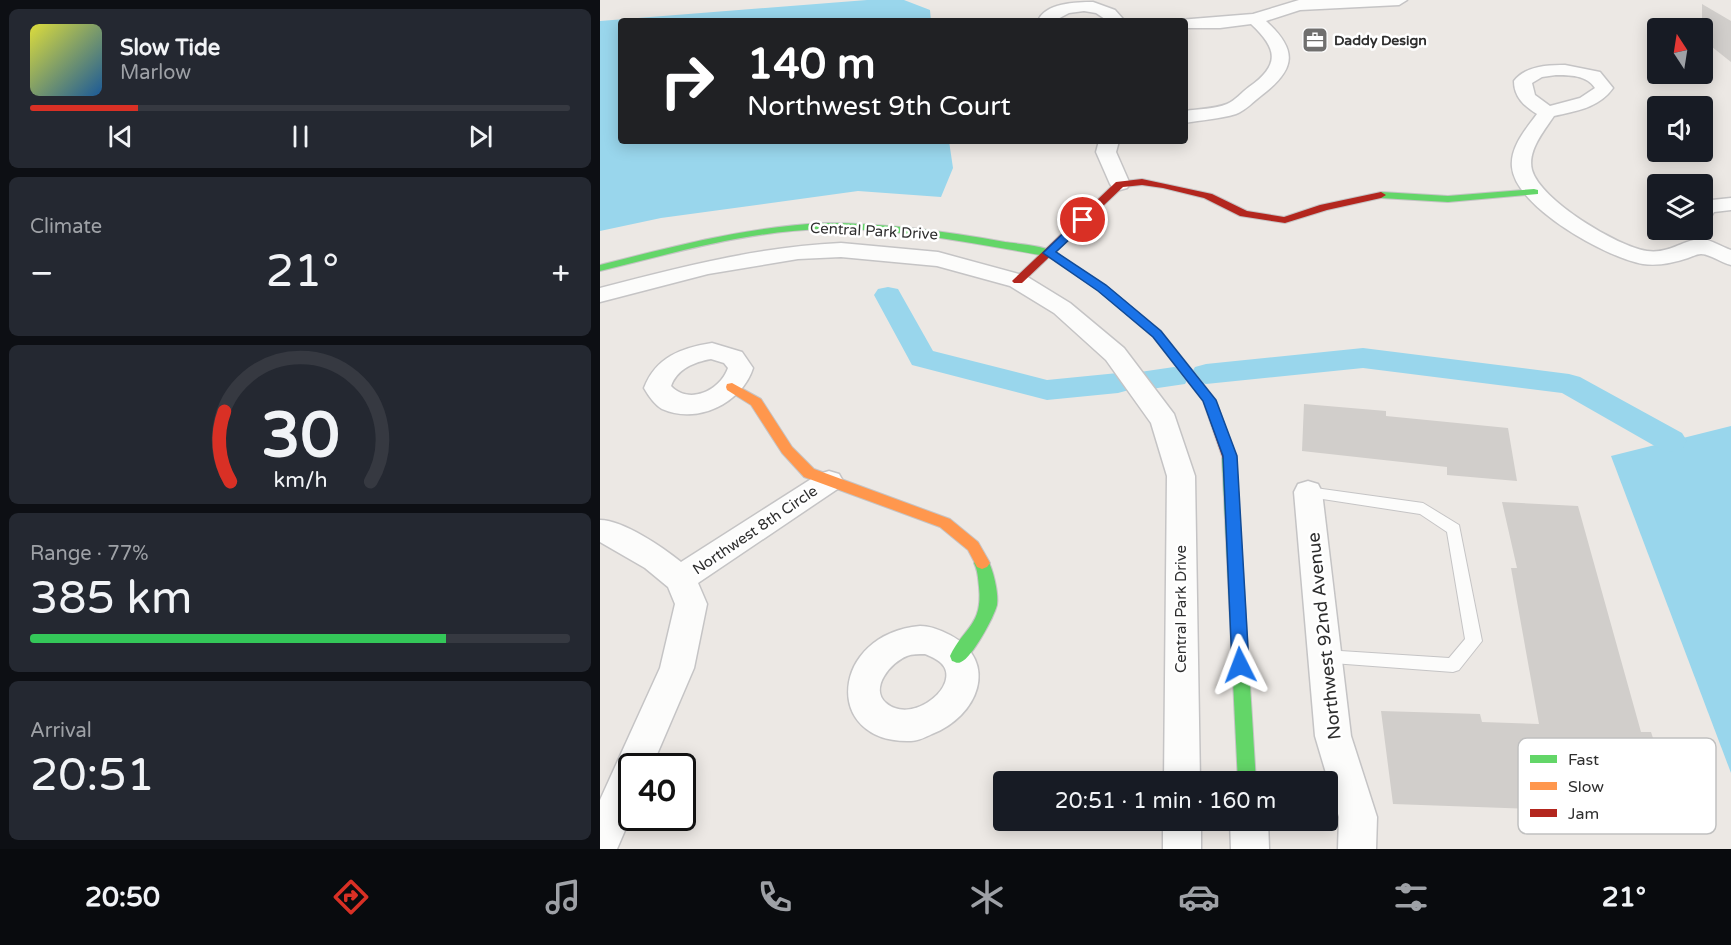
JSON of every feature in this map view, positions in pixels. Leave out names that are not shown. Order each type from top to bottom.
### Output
[{"type":"street","points":[[1188,23],[1220,23],[1255,19],[1299,5],[1399,0]]},
{"type":"street","points":[[1047,18],[1062,8],[1078,6],[1098,6],[1111,11],[1114,18]]},
{"type":"street","points":[[1188,116],[1232,109],[1273,78],[1280,63],[1280,48],[1270,33],[1255,19]]},
{"type":"street","points":[[1546,112],[1522,151],[1522,171],[1534,192],[1590,235],[1620,251],[1653,258],[1688,252],[1697,240]]},
{"type":"street","points":[[1108,144],[1106,152],[1120,184]]},
{"type":"street","points":[[1018,281],[1120,184],[1142,182],[1163,185],[1208,196],[1244,214],[1285,220],[1324,207],[1376,195],[1448,199],[1534,192]]},
{"type":"street","points":[[1713,206],[1731,204]]},
{"type":"street","name":"Central Park Drive","points":[[600,268],[733,235],[823,226],[927,231],[1048,253],[1102,288],[1157,334],[1209,400],[1230,456],[1245,771]]},
{"type":"street","points":[[1701,240],[1731,258]]},
{"type":"street","name":"Central Park Drive","points":[[600,295],[707,267],[798,252],[841,250],[938,260],[1018,281],[1062,308],[1115,354],[1164,421],[1181,476],[1182,771]]},
{"type":"street","name":"Northwest 8th Circle","points":[[732,387],[756,402],[787,450],[809,472],[945,523],[973,546],[985,568],[989,605],[974,636],[958,656]]},
{"type":"street","name":"Northwest 8th Circle","points":[[680,579],[829,481]]},
{"type":"street","name":"Northwest 92nd Avenue","points":[[1308,492],[1333,736],[1358,817],[1357,849]]},
{"type":"street","name":"Northwest 8th Circle","points":[[600,531],[606,531],[656,559],[680,579],[691,604],[677,668],[640,753]]},
{"type":"street","points":[[600,843],[618,802]]},
{"type":"street","points":[[1182,831],[1182,849]]},
{"type":"street","points":[[1249,831],[1250,849]]},
{"type":"lane","points":[[1308,492],[1423,509],[1454,529],[1474,641],[1453,665],[1325,657]]},
{"type":"water","points":[[867,0],[904,0],[930,10],[931,18],[638,18]]},
{"type":"water","points":[[618,20],[618,144],[949,144],[953,168],[941,197],[858,191],[661,218],[600,231],[600,21]]},
{"type":"water","points":[[1731,426],[1731,773],[1611,456]]},
{"type":"building","points":[[1702,4],[1731,21],[1731,62],[1713,48],[1713,18],[1702,18]]},
{"type":"building","points":[[1304,404],[1386,411],[1386,416],[1508,428],[1517,481],[1447,475],[1447,467],[1302,451]]},
{"type":"building","points":[[1502,502],[1578,506],[1641,732],[1651,732],[1653,738],[1518,738],[1518,808],[1393,804],[1381,711],[1480,714],[1482,722],[1539,724],[1511,568],[1517,568]]},
{"type":"waterway","points":[[888,295],[922,358],[1047,390],[1118,383]]},
{"type":"waterway","points":[[1206,374],[1363,358],[1569,384],[1671,441]]},
{"type":"waterway","points":[[1151,379],[1174,377]]},
{"type":"traffic: fast","points":[[1381,195],[1448,199],[1534,192]]},
{"type":"traffic: fast","points":[[600,268],[738,235],[823,226],[852,226],[937,234],[1049,253],[1060,260]]},
{"type":"traffic: fast","points":[[1229,458],[1246,771]]},
{"type":"traffic: fast","points":[[958,656],[974,636],[989,605],[985,568],[982,563]]},
{"type":"traffic: slow","points":[[732,387],[756,402],[787,450],[809,473],[945,523],[973,546],[982,563]]},
{"type":"traffic: jam","points":[[1018,281],[1120,184],[1142,182],[1163,185],[1208,196],[1244,214],[1285,220],[1324,207],[1381,195]]},
{"type":"traffic: jam","points":[[1060,260],[1102,288],[1157,334],[1209,400],[1229,458]]},
{"type":"place","name":"Daddy Design","points":[[1315,40]]},
{"type":"route","points":[[1083,220],[1048,253],[1102,288],[1157,334],[1209,400],[1230,456],[1240,665]]}]
